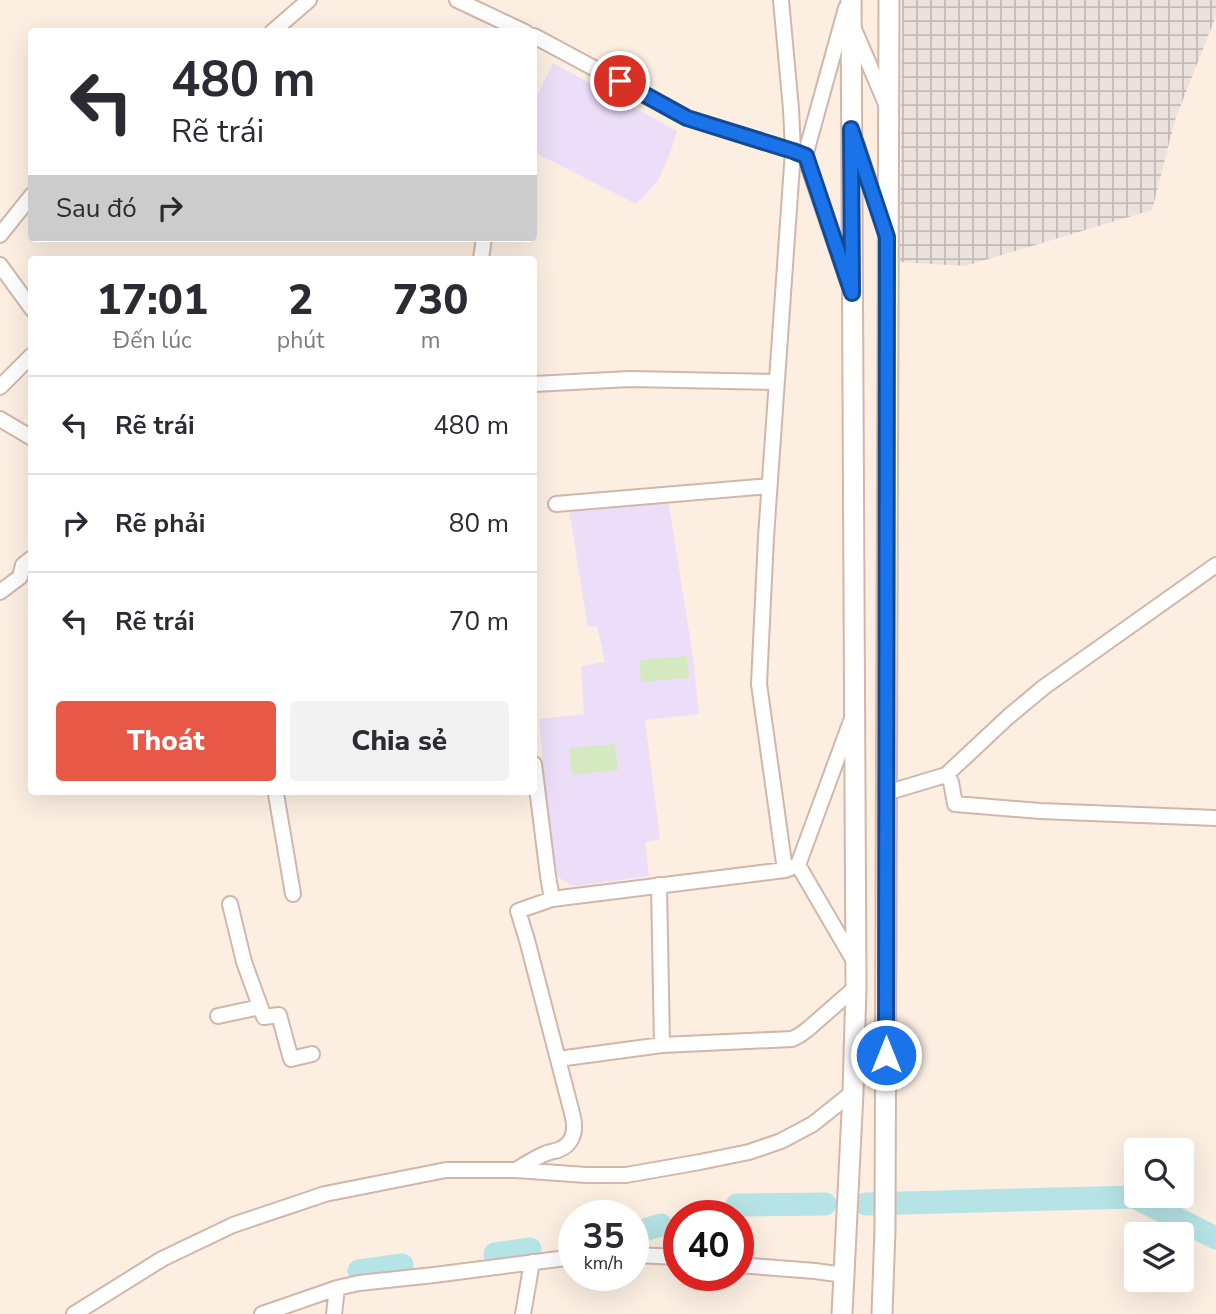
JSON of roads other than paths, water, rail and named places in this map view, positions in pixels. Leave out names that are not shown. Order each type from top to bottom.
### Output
[{"type":"main road","points":[[842,1314],[856,987],[849,0]]},
{"type":"main road","points":[[882,1314],[885,1229],[889,0]]},
{"type":"street","points":[[277,28],[309,0]]},
{"type":"street","points":[[457,0],[501,26]]},
{"type":"street","points":[[781,0],[799,154],[852,293]]},
{"type":"street","points":[[849,0],[799,154],[776,382],[759,684],[791,868],[854,961]]},
{"type":"street","points":[[851,21],[888,109]]},
{"type":"street","points":[[537,38],[687,118],[799,154]]},
{"type":"street","points":[[851,129],[887,237]]},
{"type":"street","points":[[0,235],[28,200]]},
{"type":"street","points":[[0,265],[28,304]]},
{"type":"street","points":[[0,387],[28,359]]},
{"type":"street","points":[[537,384],[630,379],[776,382]]},
{"type":"street","points":[[0,419],[28,436]]},
{"type":"street","points":[[556,504],[769,486]]},
{"type":"street","points":[[0,592],[20,577],[23,565],[28,561]]},
{"type":"street","points":[[886,793],[946,775],[1044,687],[1216,565]]},
{"type":"street","points":[[791,868],[855,709]]},
{"type":"street","points":[[946,775],[951,782],[955,804],[1040,811],[1216,818]]},
{"type":"street","points":[[537,788],[552,899]]},
{"type":"street","points":[[276,795],[293,894]]},
{"type":"street","points":[[531,795],[539,804]]},
{"type":"street","points":[[516,1170],[548,1153],[561,1150],[569,1143],[574,1125],[518,911],[552,899],[791,868]]},
{"type":"street","points":[[659,885],[662,1045]]},
{"type":"street","points":[[230,904],[244,962],[264,1017],[279,1016],[291,1059],[312,1054]]},
{"type":"street","points":[[558,1059],[662,1045],[792,1039],[808,1029],[856,987]]},
{"type":"street","points":[[218,1016],[260,1007]]},
{"type":"street","points":[[74,1314],[162,1259],[233,1225],[325,1194],[446,1170],[626,1175],[749,1153],[781,1141],[813,1124],[853,1091]]},
{"type":"street","points":[[262,1314],[281,1310],[337,1288],[381,1280],[434,1276],[558,1259]]},
{"type":"street","points":[[523,1314],[532,1262]]},
{"type":"street","points":[[754,1267],[844,1275]]},
{"type":"street","points":[[334,1314],[337,1288]]},
{"type":"waterway","points":[[866,1204],[1134,1197],[1216,1238]]},
{"type":"waterway","points":[[754,1205],[825,1204]]},
{"type":"waterway","points":[[649,1229],[661,1225]]},
{"type":"waterway","points":[[495,1254],[530,1249]]},
{"type":"waterway","points":[[359,1271],[402,1265]]}]
